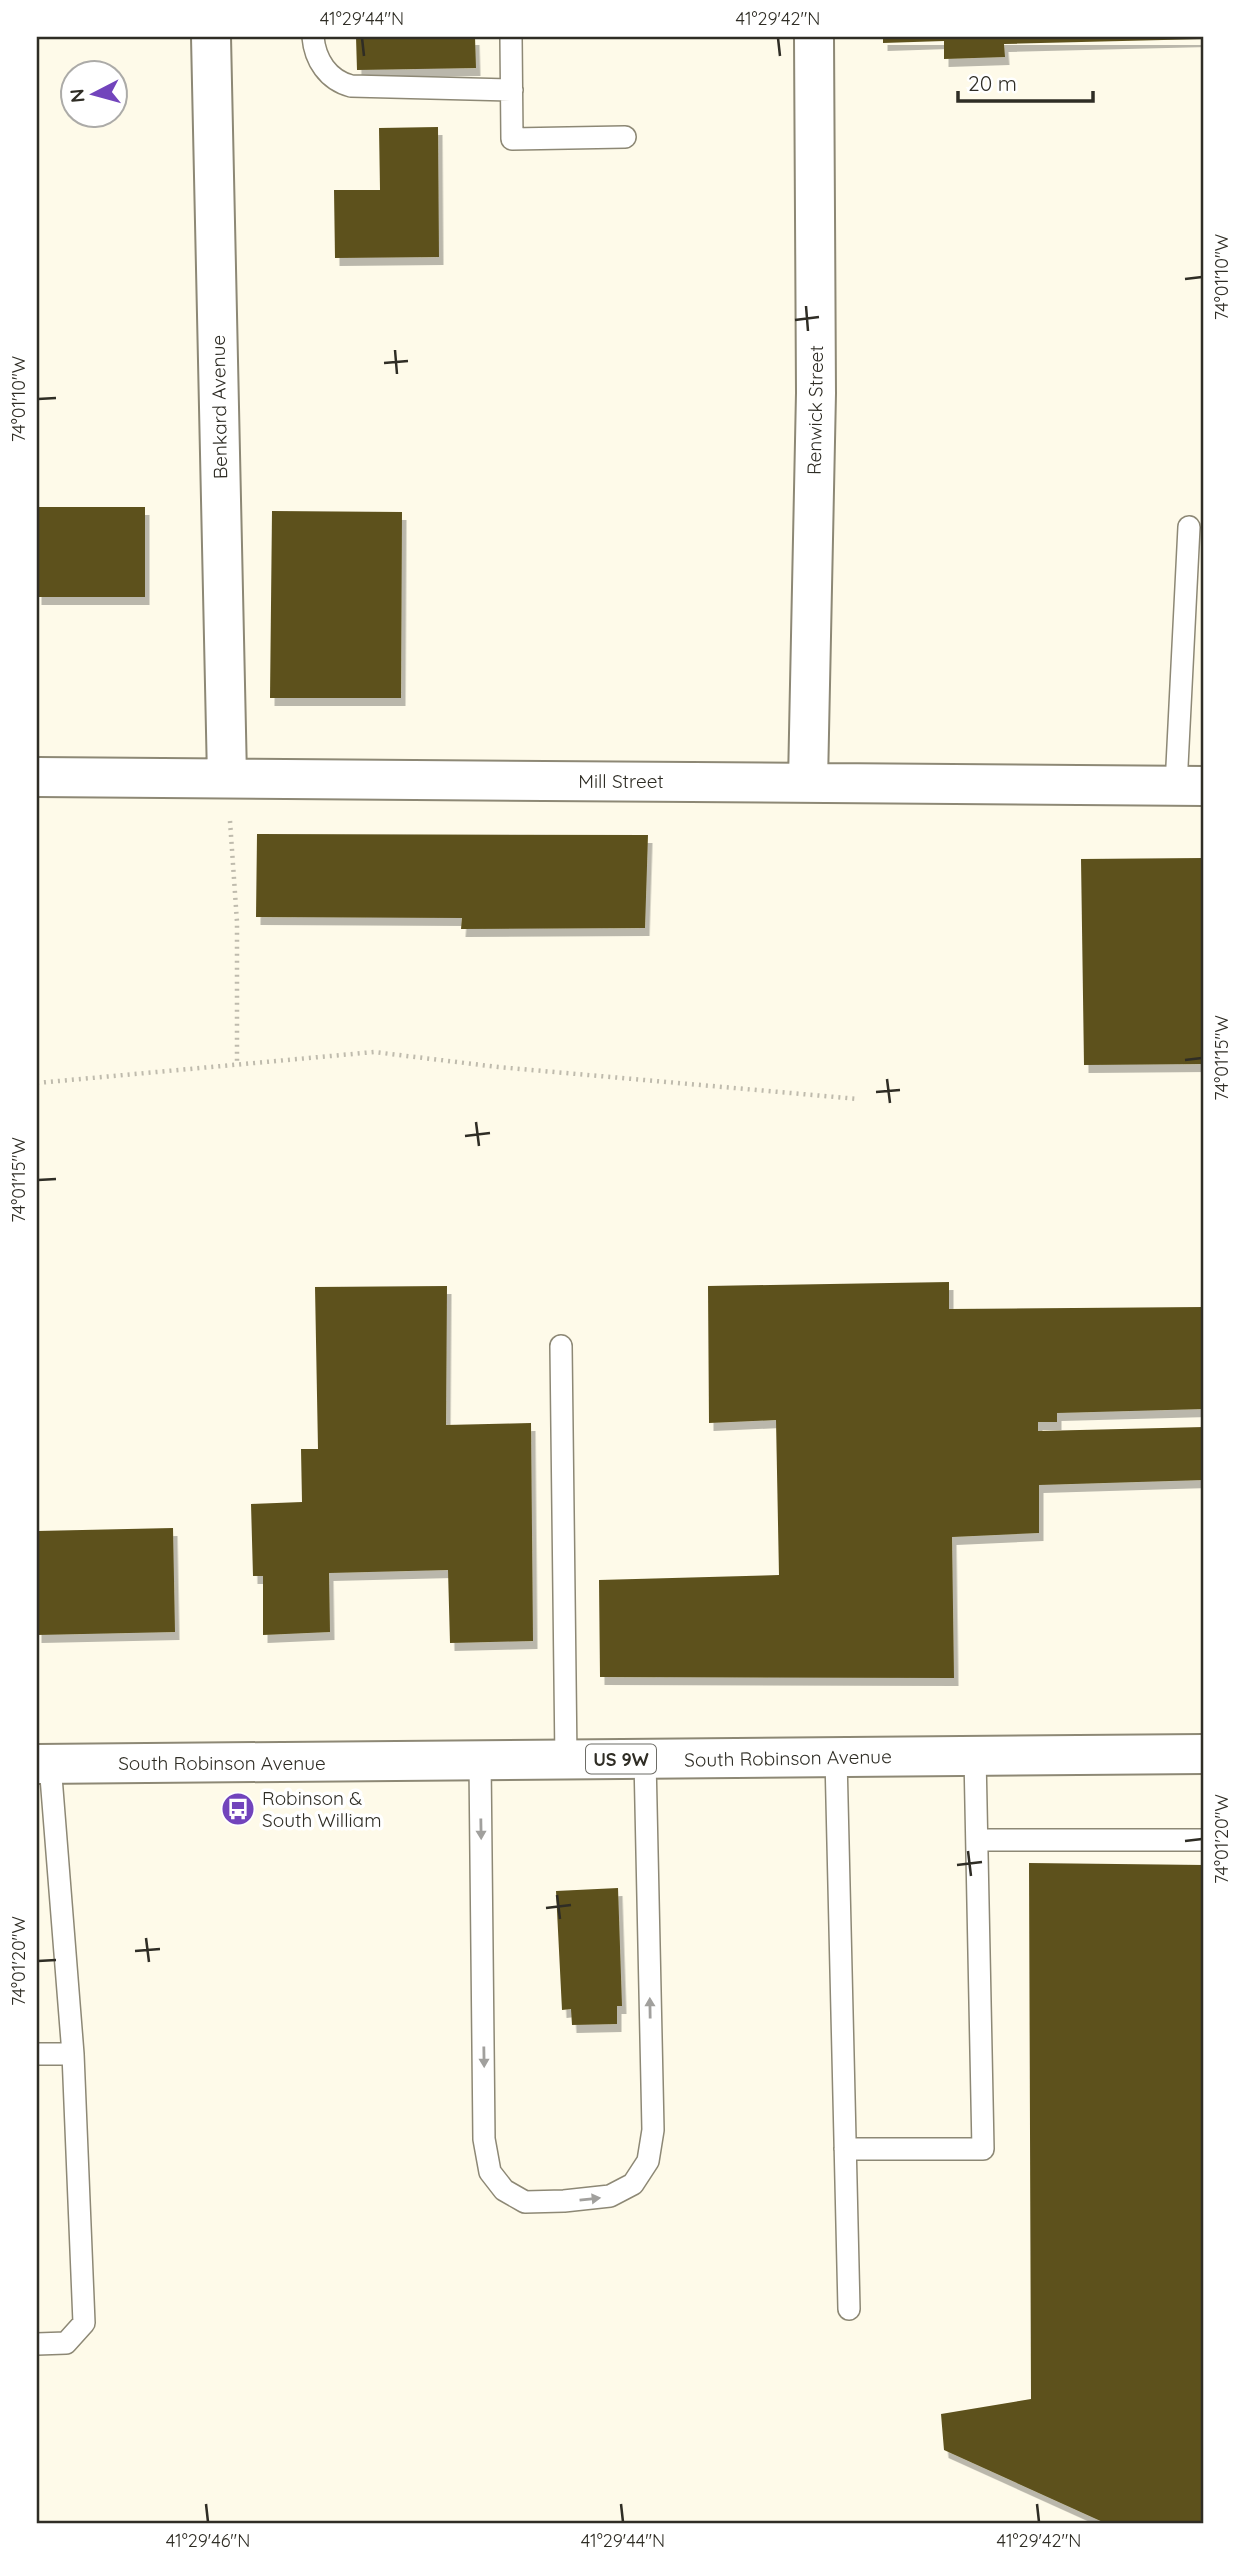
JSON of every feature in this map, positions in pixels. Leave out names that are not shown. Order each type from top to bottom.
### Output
[{"type":"main road","name":"Benkard Avenue","points":[[211,37],[227,778]]},
{"type":"main road","name":"Renwick Street","points":[[808,782],[816,393],[814,37]]},
{"type":"main road","name":"Mill Street","points":[[37,777],[1190,786]]},
{"type":"main road","name":"South Robinson Avenue","points":[[43,1764],[1204,1754]]},
{"type":"lane","points":[[313,37],[314,49],[326,71],[337,83],[344,85],[512,90]]},
{"type":"lane","points":[[511,37],[512,139],[625,137]]},
{"type":"lane","points":[[1189,527],[1190,786]]},
{"type":"lane","points":[[561,1346],[566,1760]]},
{"type":"lane","points":[[845,2149],[983,2149],[975,1756]]},
{"type":"lane","points":[[836,1758],[849,2309]]},
{"type":"lane","points":[[480,1761],[484,2139],[490,2172],[504,2190],[525,2202],[610,2196],[633,2185],[649,2161],[653,2130],[645,1759]]},
{"type":"lane","points":[[37,2344],[66,2343],[84,2323],[73,2054],[43,1764]]},
{"type":"lane","points":[[977,1840],[1204,1840]]},
{"type":"lane","points":[[37,2054],[73,2054]]},
{"type":"path","points":[[227,778],[237,922],[237,1065]]},
{"type":"path","points":[[37,1083],[374,1052],[498,1067],[858,1099]]},
{"type":"building","points":[[356,37],[475,37],[476,68],[357,70]]},
{"type":"building","points":[[883,37],[1204,39],[1004,44],[1005,57],[944,59],[944,41],[883,43]]},
{"type":"building","points":[[438,127],[439,257],[335,258],[334,190],[380,190],[379,128]]},
{"type":"building","points":[[37,507],[145,507],[145,597],[37,597]]},
{"type":"building","points":[[272,511],[402,512],[401,698],[270,698]]},
{"type":"building","points":[[257,834],[648,835],[645,928],[461,929],[462,918],[256,917]]},
{"type":"building","points":[[1204,858],[1204,1064],[1084,1065],[1081,859]]},
{"type":"building","points":[[949,1282],[949,1309],[1204,1307],[1204,1409],[1057,1413],[1057,1422],[1038,1422],[1038,1431],[1204,1427],[1204,1480],[1039,1485],[1039,1533],[952,1537],[954,1678],[600,1677],[599,1580],[779,1575],[776,1420],[709,1423],[708,1286]]},
{"type":"building","points":[[447,1286],[446,1425],[531,1423],[533,1641],[450,1643],[448,1570],[329,1573],[330,1632],[263,1635],[263,1576],[253,1576],[251,1504],[302,1502],[301,1449],[318,1449],[315,1287]]},
{"type":"building","points":[[173,1528],[175,1632],[37,1635],[37,1531]]},
{"type":"building","points":[[1029,1863],[1204,1865],[1204,2523],[1105,2523],[944,2450],[941,2414],[1031,2399]]},
{"type":"building","points":[[618,1888],[622,2006],[617,2006],[617,2024],[572,2025],[571,2009],[562,2010],[556,1891]]},
{"type":"place","name":"Robinson & South William","points":[[238,1809]]}]
